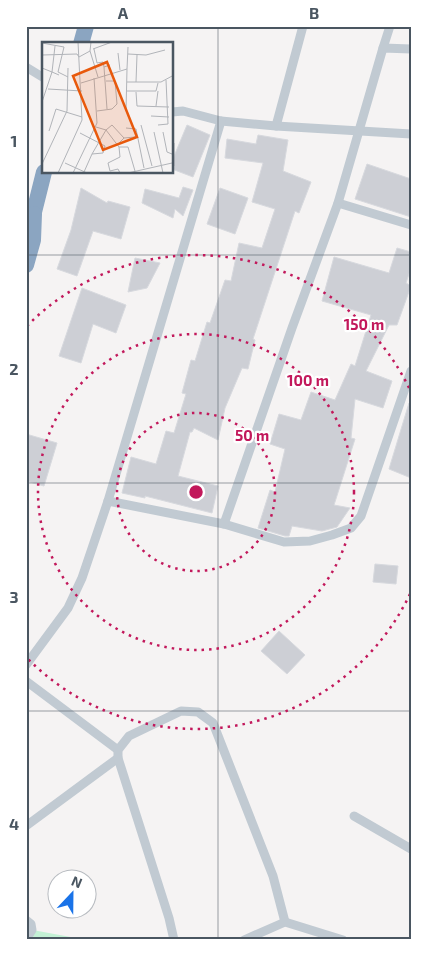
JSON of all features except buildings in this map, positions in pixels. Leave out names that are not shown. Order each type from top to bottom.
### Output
[{"type":"highway","points":[[82,42],[86,26]]},
{"type":"highway","points":[[26,265],[33,240],[29,215],[43,174]]},
{"type":"street","points":[[276,126],[303,26]]},
{"type":"street","points":[[224,524],[292,328],[338,203],[390,26]]},
{"type":"street","points":[[383,48],[411,49]]},
{"type":"street","points":[[26,67],[42,77]]},
{"type":"street","points":[[174,112],[183,111],[221,121],[411,134]]},
{"type":"street","points":[[26,664],[68,608],[82,578],[108,500],[221,121]]},
{"type":"street","points":[[338,203],[411,225]]},
{"type":"street","points":[[108,500],[224,524],[284,542],[310,541],[351,528],[361,516],[411,371]]},
{"type":"street","points":[[26,681],[118,754],[170,918],[174,940]]},
{"type":"street","points":[[26,826],[118,754],[129,736],[181,711],[198,712],[213,723],[273,876],[285,922]]},
{"type":"street","points":[[354,816],[411,849]]},
{"type":"street","points":[[26,920],[31,924],[32,930],[26,939]]},
{"type":"street","points":[[244,940],[285,922],[343,940]]},
{"type":"green space","points":[[27,929],[87,940],[26,940]]}]
